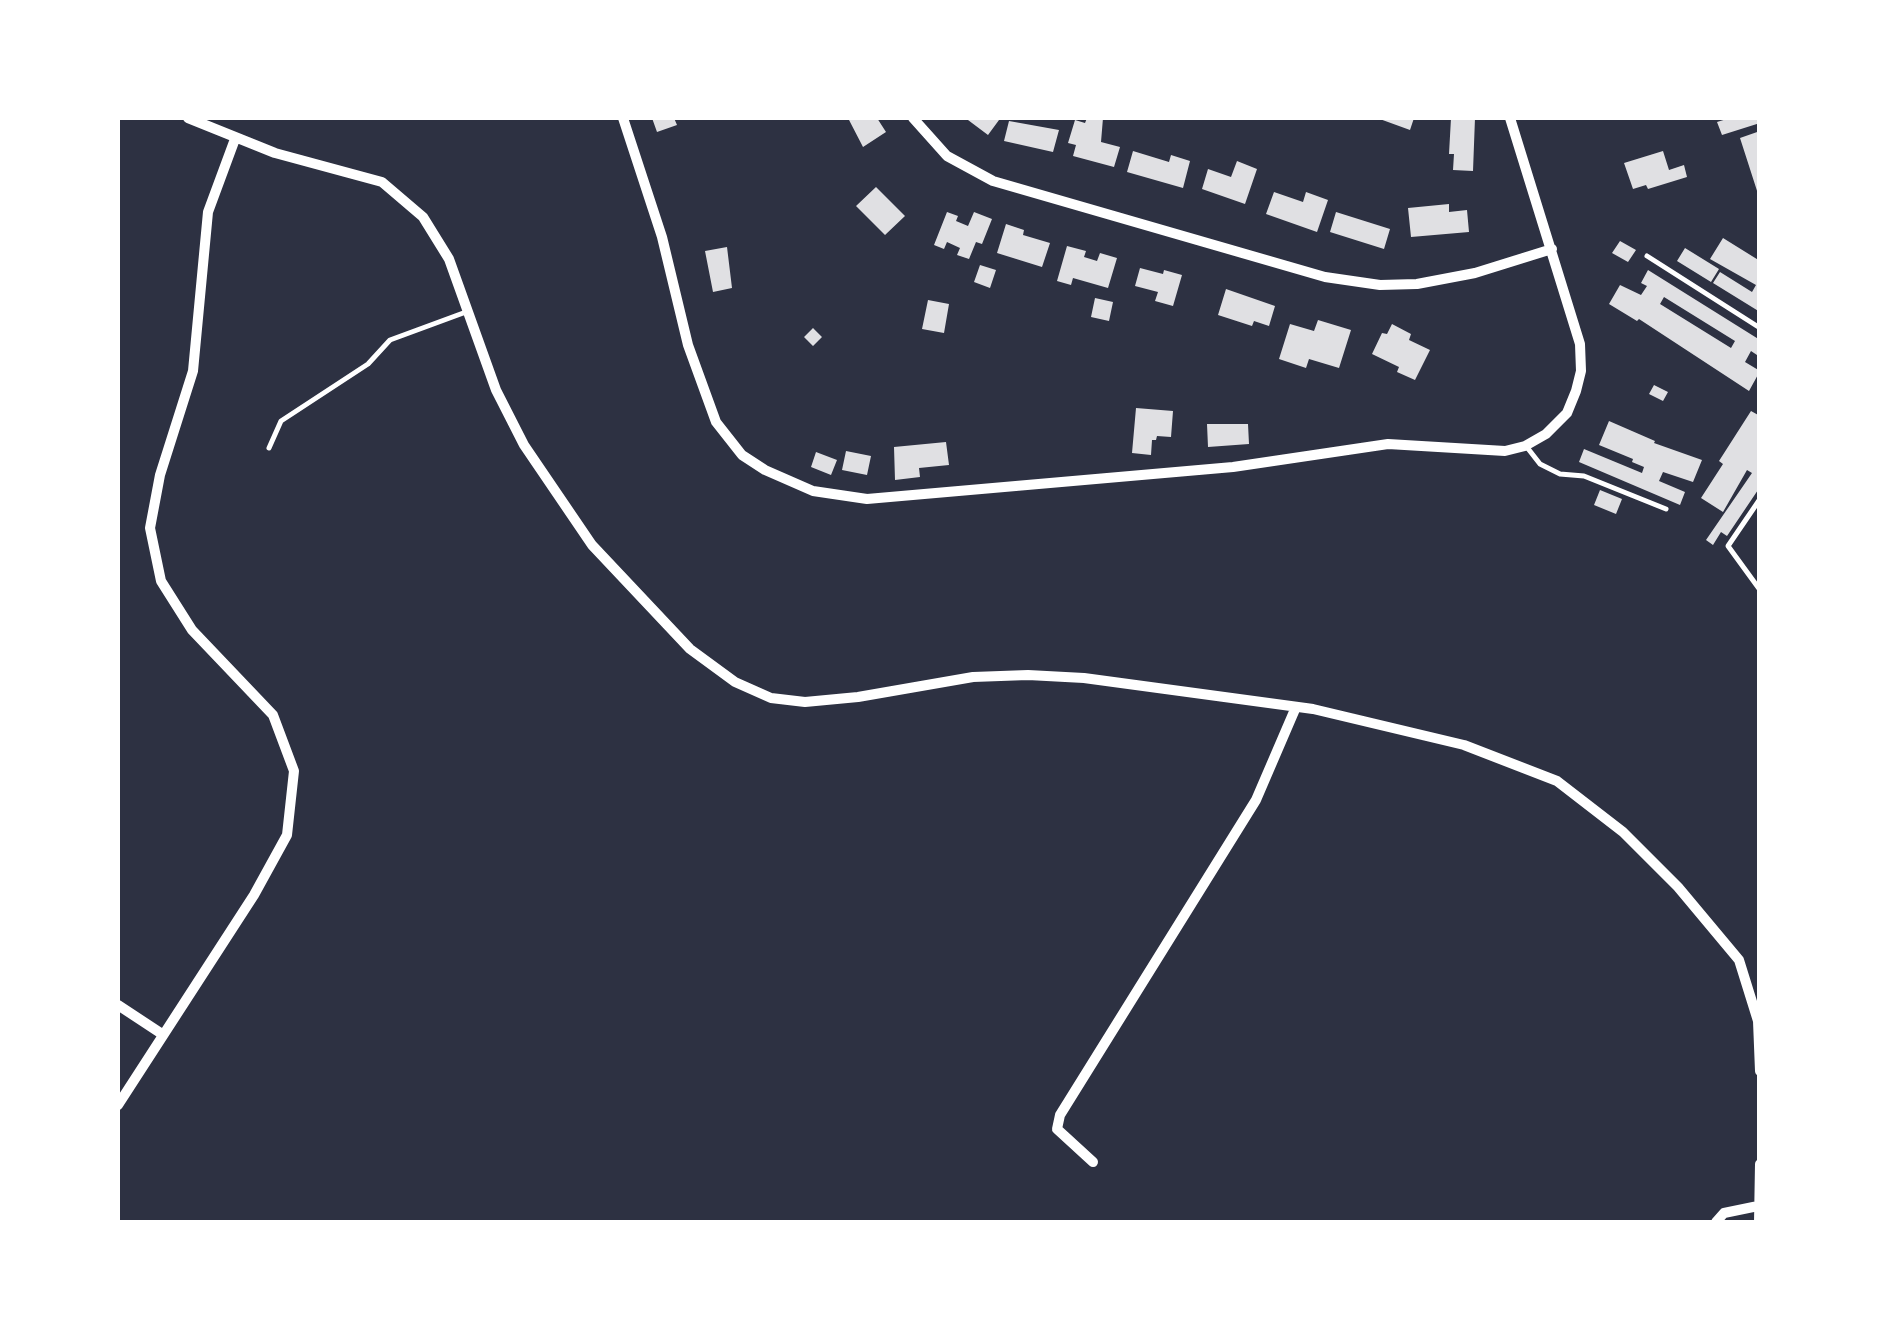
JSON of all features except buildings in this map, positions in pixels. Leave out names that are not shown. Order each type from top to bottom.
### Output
[{"type":"street","points":[[188,118],[275,153],[382,182],[423,217],[449,259],[496,390],[517,431],[592,545],[690,649],[735,682],[771,698],[805,702],[858,698],[973,678],[1028,675],[1103,680],[1296,706],[1464,745],[1558,781],[1623,832],[1678,887],[1738,960],[1758,1021],[1760,1070]]},
{"type":"street","points":[[624,118],[662,237],[688,345],[716,422],[742,455],[765,470],[814,491],[867,499],[1233,467],[1388,444],[1496,452],[1525,446],[1546,434],[1567,413],[1581,371],[1578,332],[1510,118]]},
{"type":"street","points":[[913,118],[948,156],[993,180],[1336,279],[1400,285],[1442,280],[1552,250]]},
{"type":"street","points":[[118,1105],[254,895],[286,835],[294,770],[273,715],[192,630],[161,580],[150,528],[160,475],[193,371],[208,212],[235,138]]},
{"type":"street","points":[[1093,1162],[1057,1129],[1060,1115],[1256,800],[1296,706]]},
{"type":"street","points":[[118,1005],[162,1034]]},
{"type":"street","points":[[1759,1222],[1760,1164]]},
{"type":"street","points":[[1716,1222],[1724,1213],[1758,1206]]},
{"type":"lane","points":[[1647,256],[1760,328]]},
{"type":"lane","points":[[269,448],[281,421],[368,364],[390,340],[470,311]]},
{"type":"lane","points":[[1525,446],[1540,464],[1560,474],[1584,476],[1666,509]]},
{"type":"lane","points":[[1760,499],[1728,546],[1760,590]]}]
